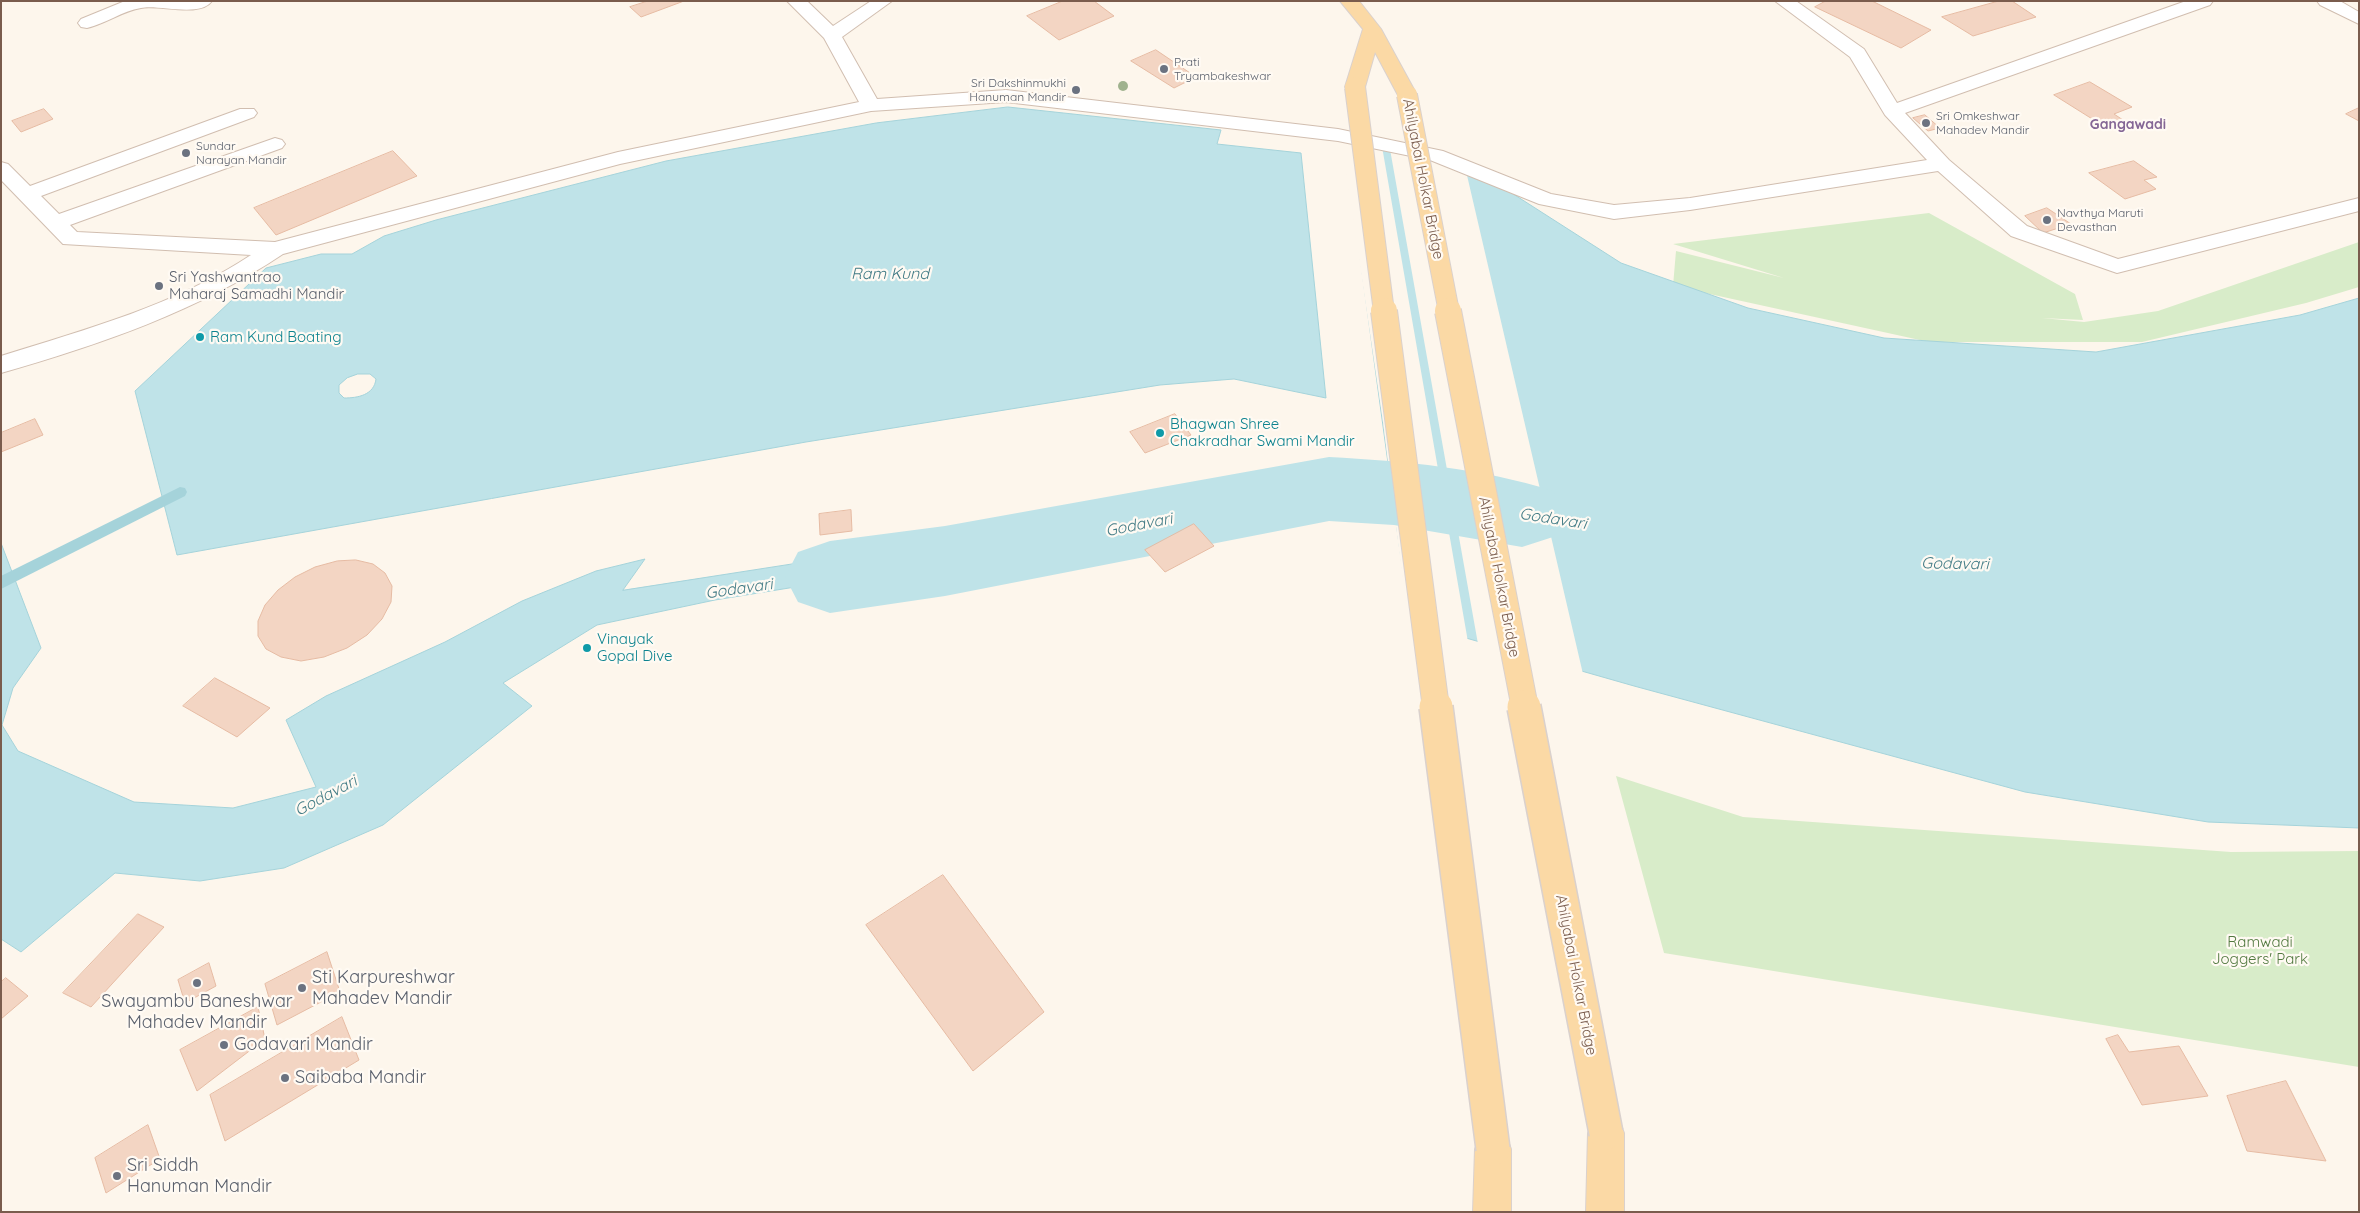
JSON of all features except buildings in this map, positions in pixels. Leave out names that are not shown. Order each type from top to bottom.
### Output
[{"type":"main road","name":"Ahilyabai Holkar Bridge","points":[[1349,1],[1372,29],[1407,95],[1606,1133],[1606,1212]]},
{"type":"main road","points":[[1372,29],[1355,87],[1493,1149],[1492,1212]]},
{"type":"street","points":[[796,1],[832,35],[871,105]]},
{"type":"street","points":[[832,35],[884,1]]},
{"type":"street","points":[[1784,1],[1857,53],[1892,111],[1942,164],[2019,231],[2117,266],[2359,204]]},
{"type":"street","points":[[1892,111],[2204,1]]},
{"type":"street","points":[[2326,1],[2359,19]]},
{"type":"street","points":[[88,23],[139,2],[195,2]]},
{"type":"street","points":[[1,168],[71,239],[275,249],[618,158],[871,105],[1006,96],[1338,135],[1436,155],[1546,199],[1614,212],[1690,204],[1942,164]]},
{"type":"street","points":[[27,194],[247,113]]},
{"type":"street","points":[[56,223],[275,144]]},
{"type":"street","points":[[1,366],[136,319],[198,294],[252,266],[275,249]]},
{"type":"green space","points":[[1929,213],[2075,294],[2083,320],[2042,318],[2084,322],[2158,311],[2359,242],[2359,287],[2306,303],[2142,342],[1929,342],[1673,286],[1676,251],[1784,278],[1673,244]]},
{"type":"green space","name":"Ramwadi Joggers' Park","points":[[1616,776],[1743,817],[2231,852],[2359,851],[2359,1067],[1664,953]]},
{"type":"water","name":"Ram Kund","points":[[1008,107],[1221,130],[1217,144],[1301,153],[1326,398],[1234,379],[1160,385],[806,442],[177,555],[135,391],[266,268],[321,254],[352,254],[384,236],[436,220],[666,161],[876,123]],"holes":[[[358,374],[370,374],[376,379],[369,392],[349,398],[344,398],[339,393],[339,385],[347,378]]]},
{"type":"water","points":[[1342,122],[1507,190],[1621,263],[1748,308],[1884,338],[2096,352],[2300,315],[2359,298],[2359,828],[2208,822],[2025,792],[1634,686],[1410,622]]},
{"type":"water","points":[[955,539],[956,561],[715,600],[597,625],[503,683],[532,706],[383,825],[284,868],[200,881],[115,873],[21,952],[1,939],[1,543],[41,648],[13,688],[2,725],[18,751],[134,802],[233,808],[316,787],[286,720],[326,696],[445,642],[522,601],[596,571],[645,559],[623,590]]},
{"type":"pier","points":[[1343,120],[1380,135],[1468,642],[1408,623],[1383,422],[1339,122]]},
{"type":"pier","points":[[1388,138],[1466,171],[1583,674],[1478,644]]},
{"type":"waterway","name":"Godavari","points":[[830,577],[945,561],[1329,489],[1394,493],[1522,514]]},
{"type":"waterway","points":[[1,583],[180,492]]},
{"type":"place","name":"Prati Tryambakeshwar","points":[[1164,69]]},
{"type":"place","name":"Sri Dakshinmukhi Hanuman Mandir","points":[[1076,90]]},
{"type":"place","name":"Sri Omkeshwar Mahadev Mandir","points":[[1926,123]]},
{"type":"place","name":"Sundar Narayan Mandir","points":[[186,153]]},
{"type":"place","name":"Navthya Maruti Devasthan","points":[[2047,220]]},
{"type":"place","name":"Sri Yashwantrao Maharaj Samadhi Mandir","points":[[159,286]]},
{"type":"place","name":"Ram Kund Boating","points":[[200,337]]},
{"type":"place","name":"Bhagwan Shree Chakradhar Swami Mandir","points":[[1160,433]]},
{"type":"place","name":"Vinayak Gopal Dive","points":[[587,648]]},
{"type":"place","name":"Swayambu Baneshwar Mahadev Mandir","points":[[197,983]]},
{"type":"place","name":"Sti Karpureshwar Mahadev Mandir","points":[[302,988]]},
{"type":"place","name":"Godavari Mandir","points":[[224,1045]]},
{"type":"place","name":"Saibaba Mandir","points":[[285,1078]]},
{"type":"place","name":"Sri Siddh Hanuman Mandir","points":[[117,1176]]},
{"type":"district","name":"Gangawadi","points":[[2128,125]]}]
